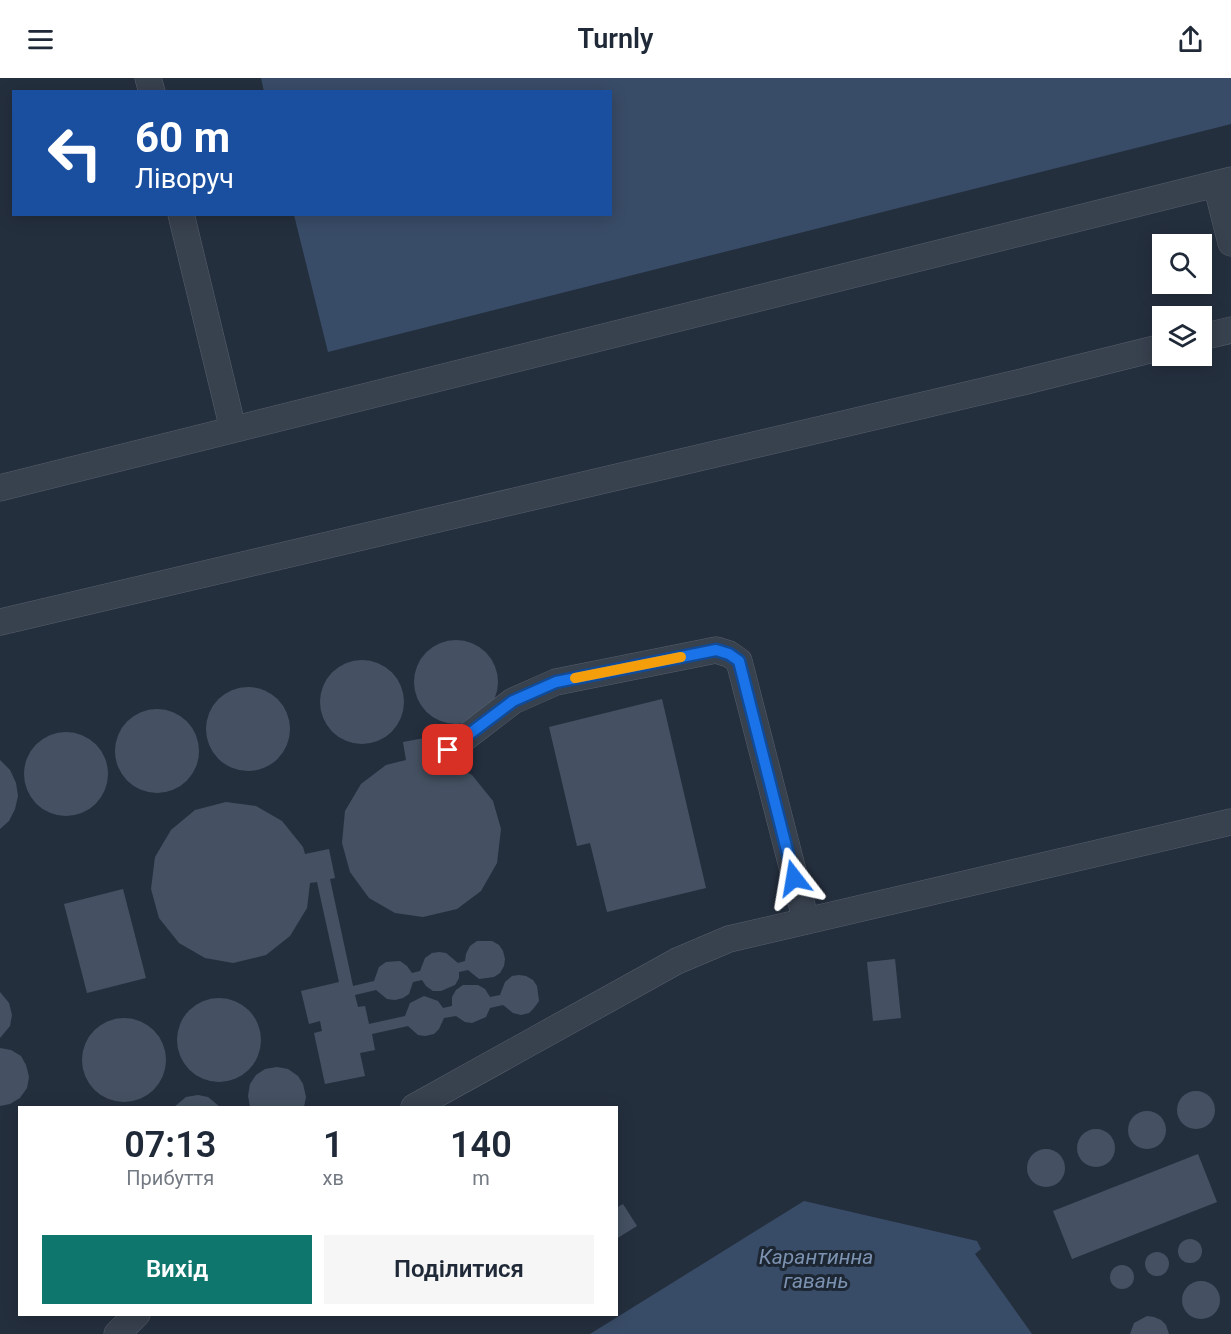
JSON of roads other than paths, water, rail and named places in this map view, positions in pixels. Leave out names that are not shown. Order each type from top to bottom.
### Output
[{"type":"lane","points":[[0,488],[1224,182],[1231,243]]},
{"type":"lane","points":[[181,216],[233,429]]},
{"type":"lane","points":[[1212,335],[1231,330]]},
{"type":"lane","points":[[0,622],[1011,385],[1152,350]]},
{"type":"lane","points":[[448,750],[513,701],[556,682],[716,650],[729,654],[739,661],[806,921]]},
{"type":"lane","points":[[416,1106],[677,962],[729,939],[1231,822]]},
{"type":"lane","points":[[117,1334],[135,1316]]},
{"type":"water","points":[[261,78],[1231,78],[1231,124],[328,352],[294,216],[612,216],[612,90],[264,90]]},
{"type":"water","name":"Карантинна гавань","points":[[804,1201],[977,1241],[981,1249],[975,1254],[1032,1334],[590,1334]]}]
